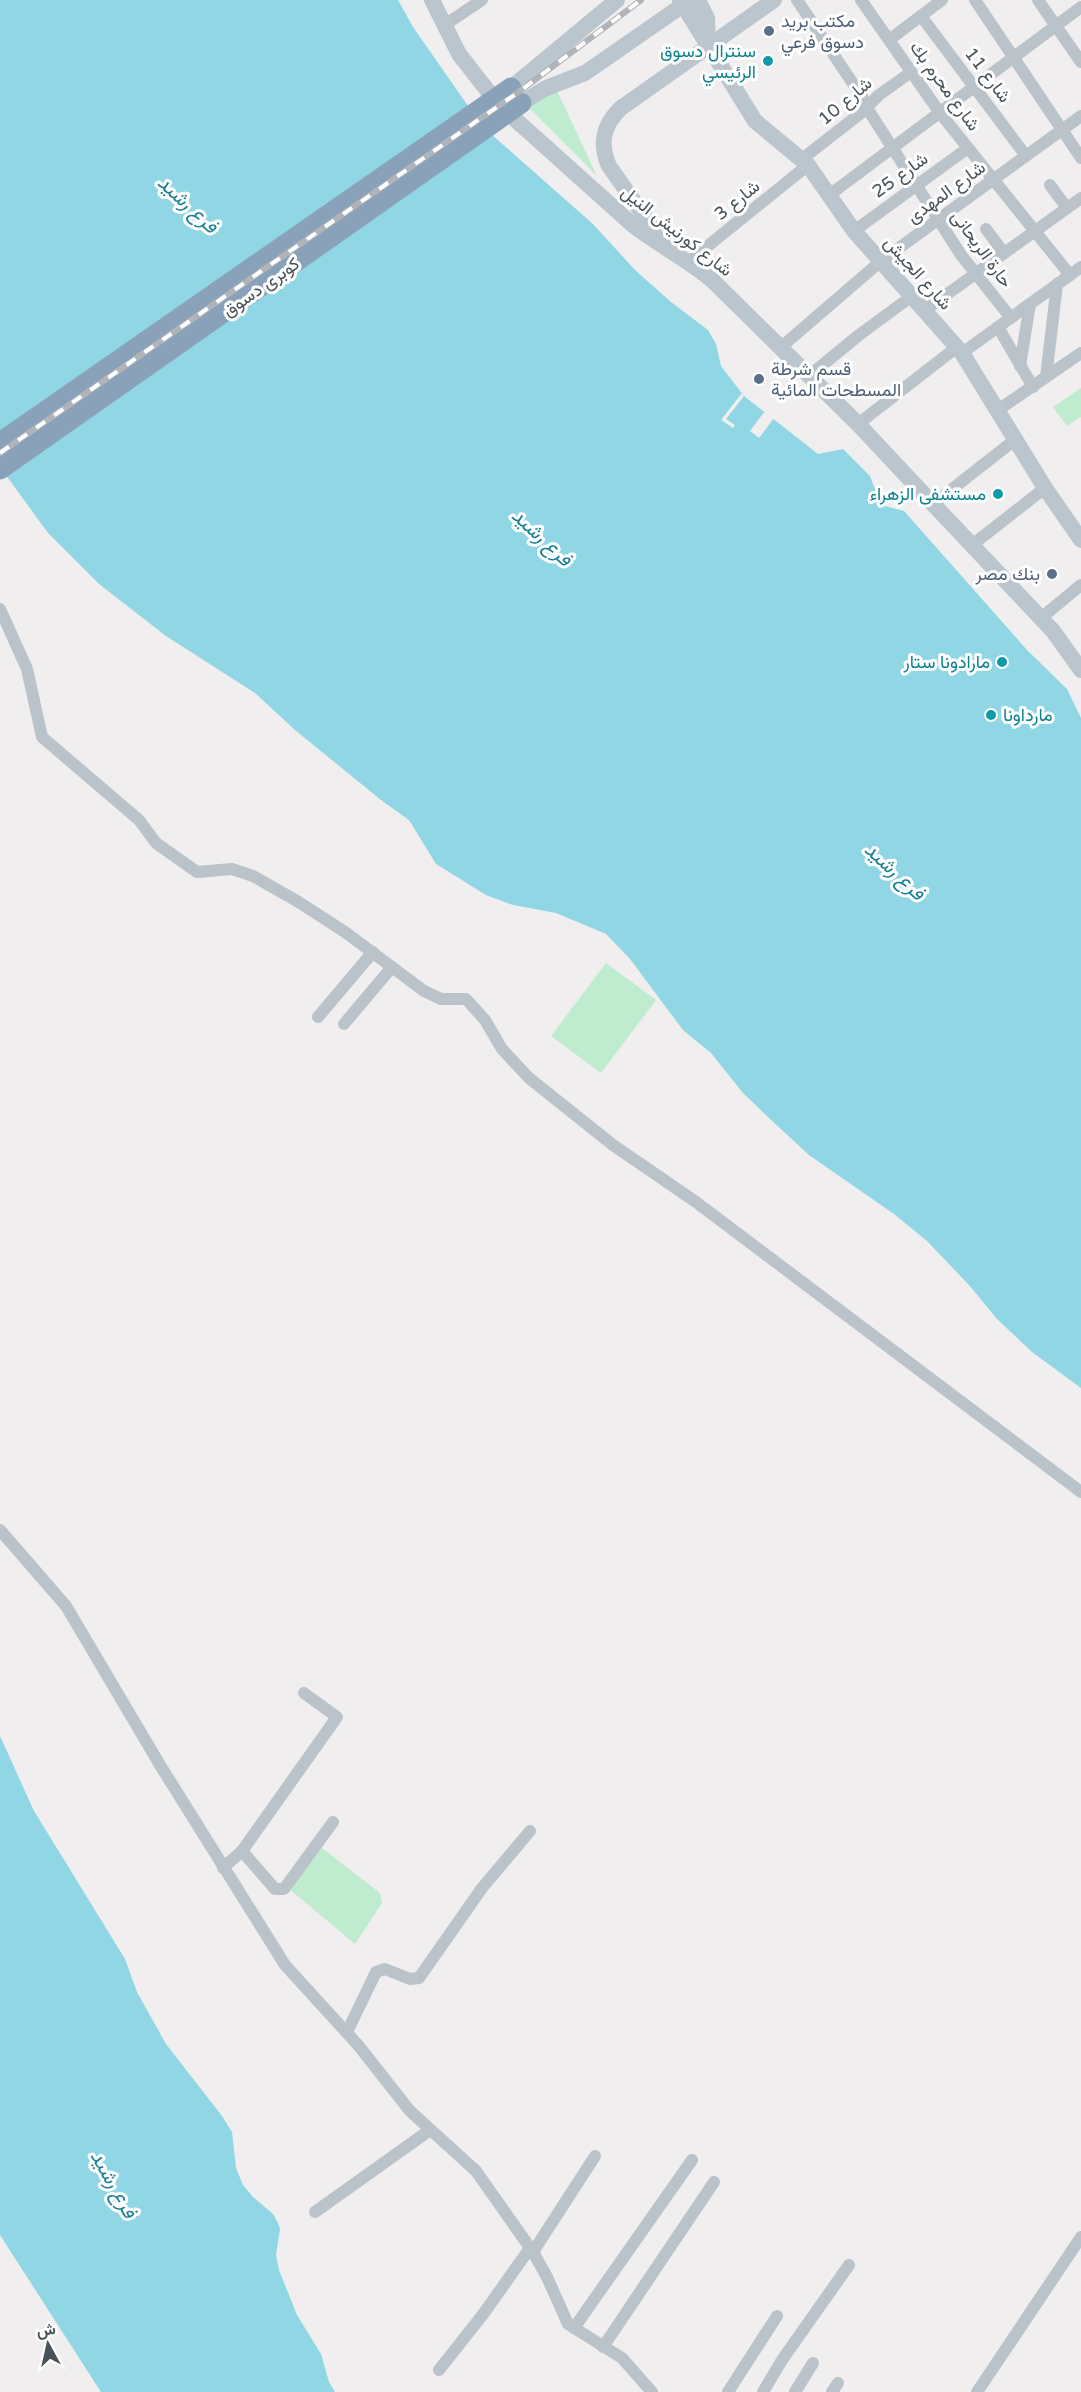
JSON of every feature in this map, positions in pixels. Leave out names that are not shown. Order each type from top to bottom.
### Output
[{"type":"highway","name":"كوبرى دسوق","points":[[0,442],[516,96]]},
{"type":"highway","name":"كوبرى دسوق","points":[[0,469],[516,96]]},
{"type":"main road","name":"شارع كورنيش النيل","points":[[432,0],[459,54],[498,104],[634,226],[713,281],[858,424],[972,544],[1064,644],[1081,670]]},
{"type":"main road","points":[[669,251],[609,166],[604,154],[603,141],[608,123],[621,108],[774,0]]},
{"type":"main road","points":[[516,96],[616,1]]},
{"type":"main road","points":[[516,96],[546,88],[585,73],[687,2]]},
{"type":"main road","name":"شارع الجيش","points":[[687,2],[708,46],[755,121],[805,162],[854,231],[959,350],[1045,488],[1081,540]]},
{"type":"street","points":[[443,26],[482,0]]},
{"type":"street","name":"حارة الريحانى","points":[[797,0],[938,220],[1011,318]]},
{"type":"street","points":[[889,40],[942,0]]},
{"type":"street","points":[[975,0],[1081,158]]},
{"type":"street","points":[[1038,0],[1079,53]]},
{"type":"street","name":"شارع محرم بك","points":[[864,1],[940,113],[1070,275]]},
{"type":"street","points":[[828,196],[1081,7]]},
{"type":"street","name":"شارع 11","points":[[921,16],[1026,156]]},
{"type":"street","name":"شارع 10","points":[[805,162],[879,95],[911,72]]},
{"type":"street","name":"شارع المهدى","points":[[780,348],[881,261],[1081,116]]},
{"type":"street","name":"شارع 25","points":[[854,231],[968,148]]},
{"type":"street","name":"شارع 3","points":[[688,262],[805,162]]},
{"type":"street","points":[[1050,184],[1067,208]]},
{"type":"street","points":[[925,310],[1081,198]]},
{"type":"street","points":[[986,229],[1004,253]]},
{"type":"street","points":[[858,424],[959,350],[998,327],[1081,267]]},
{"type":"street","points":[[1046,377],[1057,284]]},
{"type":"street","points":[[809,376],[859,334],[912,296]]},
{"type":"street","points":[[1020,366],[1030,304]]},
{"type":"street","points":[[998,327],[1033,387]]},
{"type":"street","points":[[998,410],[1081,353]]},
{"type":"street","points":[[933,504],[1016,439]]},
{"type":"street","points":[[972,544],[1045,488]]},
{"type":"street","points":[[1041,618],[1081,585]]},
{"type":"street","points":[[0,609],[27,669],[42,738],[139,820],[156,843],[197,872],[232,869],[266,882],[373,952],[424,991],[435,997],[466,999],[485,1020],[502,1049],[536,1084],[613,1145],[696,1202],[1081,1492]]},
{"type":"street","points":[[318,1017],[373,952]]},
{"type":"street","points":[[344,1024],[392,967]]},
{"type":"street","points":[[0,1530],[66,1606],[223,1869],[285,1965],[347,2032],[410,2111],[476,2172],[532,2250],[548,2277],[563,2316],[574,2328],[622,2358],[652,2392]]},
{"type":"street","points":[[223,1869],[242,1851],[338,1718],[304,1692]]},
{"type":"street","points":[[242,1851],[275,1889],[284,1889],[333,1822]]},
{"type":"street","points":[[347,2032],[376,1972],[385,1969],[410,1979],[419,1978],[482,1888],[530,1831]]},
{"type":"street","points":[[315,2212],[430,2130]]},
{"type":"street","points":[[439,2370],[532,2250],[595,2156]]},
{"type":"street","points":[[574,2328],[692,2160]]},
{"type":"street","points":[[603,2347],[714,2182]]},
{"type":"street","points":[[977,2392],[1081,2236]]},
{"type":"street","points":[[763,2392],[782,2360],[849,2265]]},
{"type":"street","points":[[728,2392],[777,2316]]},
{"type":"street","points":[[795,2392],[813,2364]]},
{"type":"green space","points":[[557,91],[597,176],[526,105]]},
{"type":"green space","points":[[1081,388],[1081,417],[1067,426],[1053,407]]},
{"type":"green space","points":[[606,963],[656,1000],[601,1073],[551,1036]]},
{"type":"green space","points":[[318,1845],[380,1893],[382,1903],[355,1944],[287,1887]]},
{"type":"water","name":"فرع رشيد","points":[[0,0],[398,0],[413,27],[482,126],[593,224],[635,270],[671,302],[708,330],[716,344],[721,366],[744,396],[818,454],[843,449],[870,476],[881,505],[904,511],[1027,650],[1067,689],[1081,718],[1081,1388],[1032,1352],[997,1319],[969,1285],[927,1241],[894,1214],[809,1155],[769,1118],[743,1093],[711,1053],[683,1030],[630,959],[606,934],[556,913],[513,905],[486,895],[436,864],[409,820],[295,730],[255,693],[166,636],[99,584],[48,533],[0,467]]},
{"type":"water","name":"فرع رشيد","points":[[0,1736],[34,1811],[125,1959],[137,1992],[166,2044],[232,2132],[236,2168],[243,2185],[273,2214],[278,2223],[280,2229],[276,2255],[279,2270],[297,2315],[321,2354],[329,2382],[335,2392],[101,2392],[0,2235]]},
{"type":"pier","points":[[742,393],[744,396],[726,419],[735,425],[733,428],[721,420]]},
{"type":"pier","points":[[765,411],[774,418],[759,438],[750,431]]},
{"type":"railway","points":[[0,453],[520,91],[641,0]]},
{"type":"place","name":"مكتب بريد دسوق فرعي","points":[[769,31]]},
{"type":"place","name":"سنترال دسوق الرئيسي","points":[[768,61]]},
{"type":"place","name":"قسم شرطة المسطحات المائية","points":[[759,379]]},
{"type":"place","name":"مستشفى الزهراء","points":[[998,494]]},
{"type":"place","name":"بنك مصر","points":[[1052,574]]},
{"type":"place","name":"مارادونا ستار","points":[[1002,662]]},
{"type":"place","name":"مارداونا","points":[[991,715]]}]
